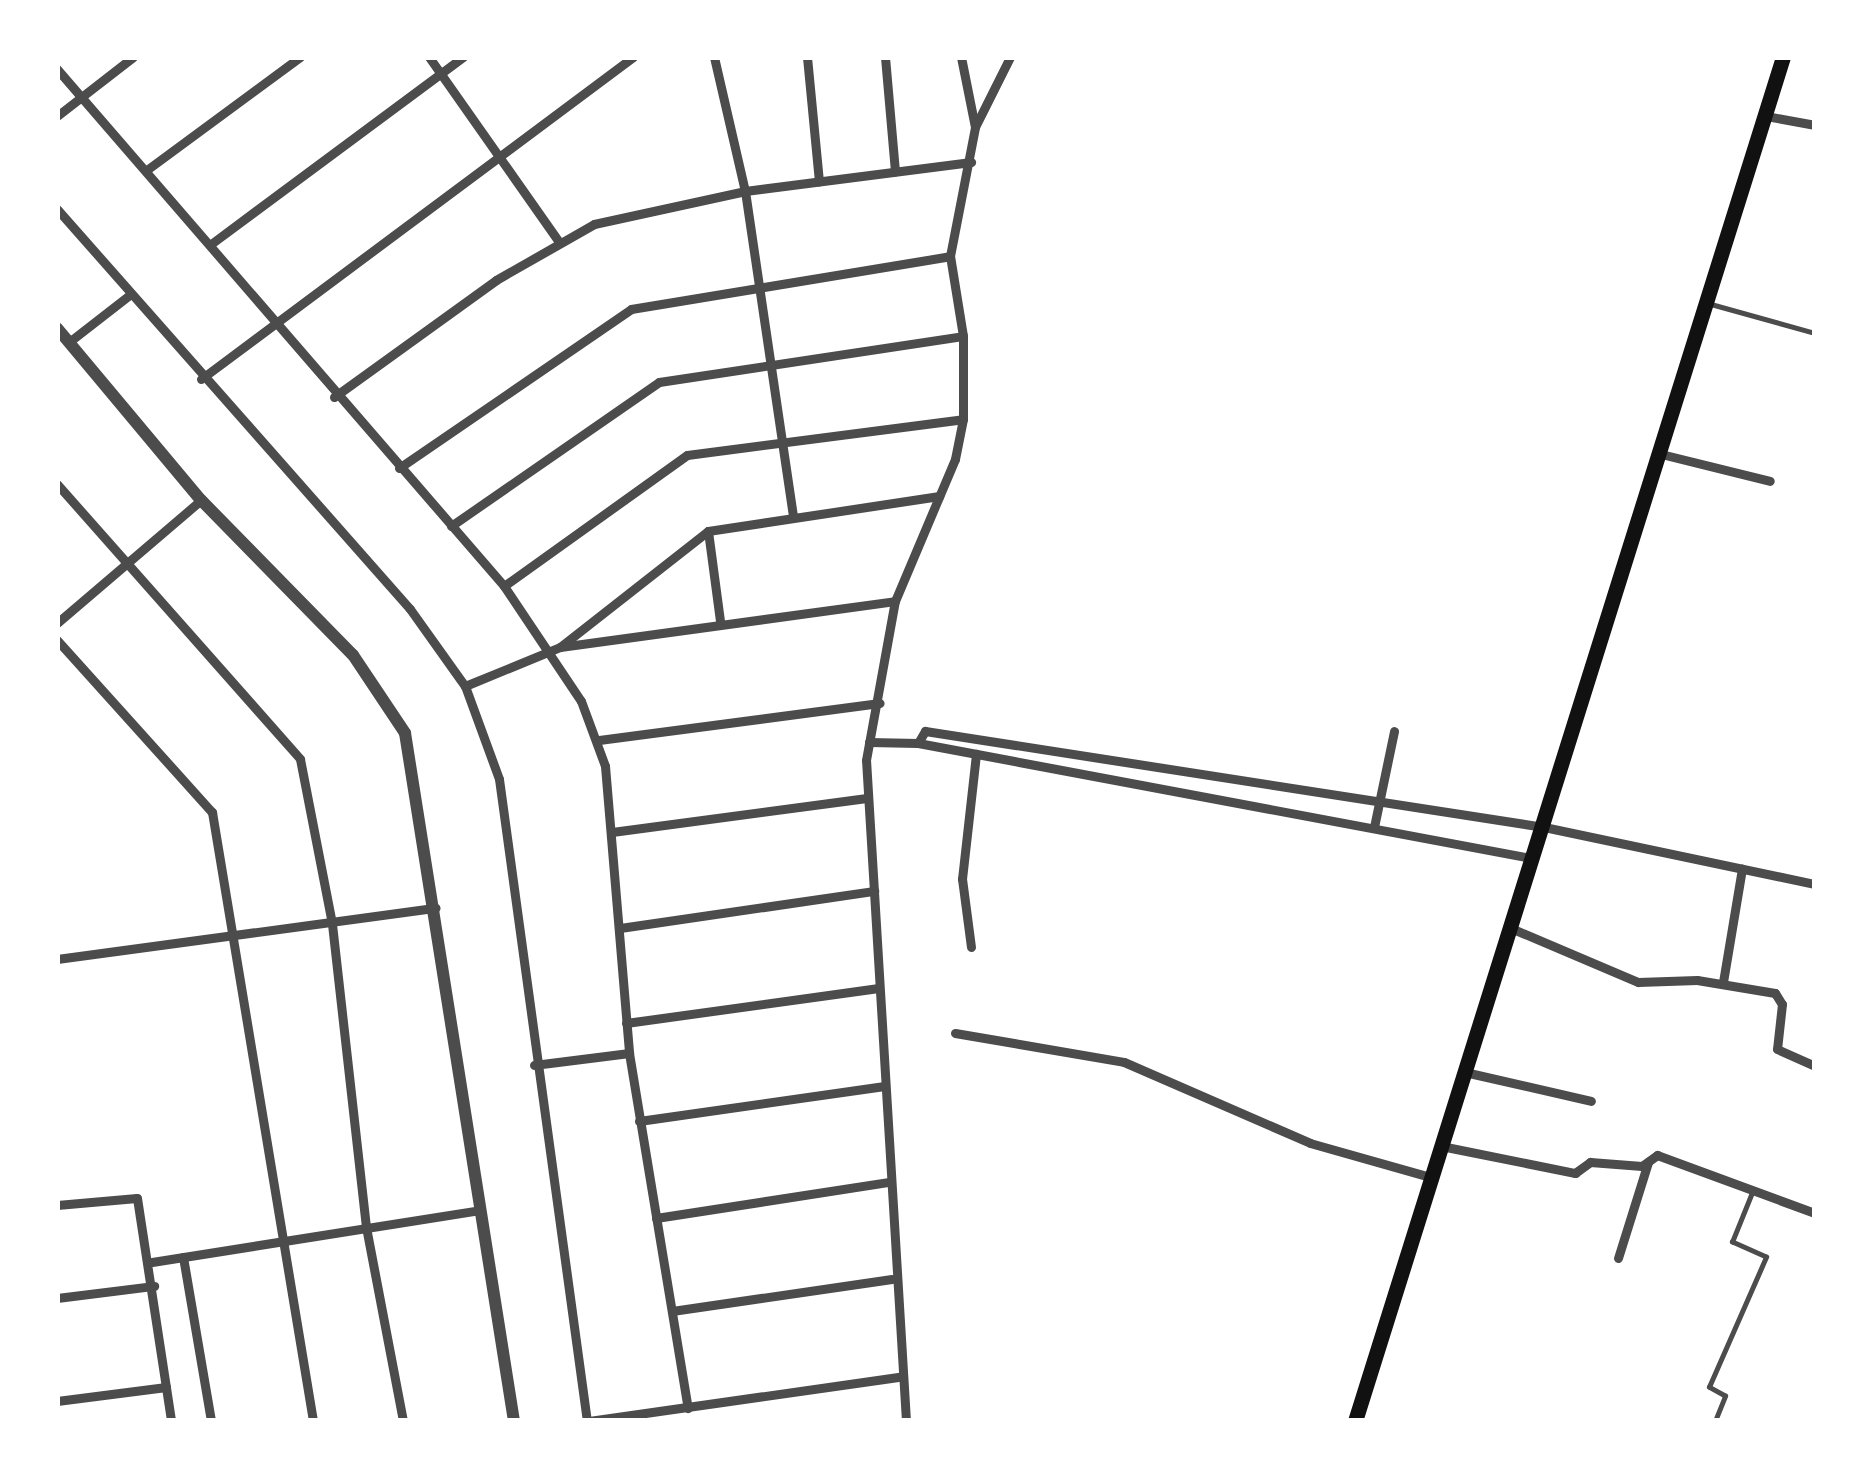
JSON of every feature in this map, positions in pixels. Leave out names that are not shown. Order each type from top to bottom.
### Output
[{"type":"main road","points":[[1355,1421],[1436,1179],[1711,304],[1783,57]]},
{"type":"street","points":[[57,116],[134,57]]},
{"type":"street","points":[[148,169],[300,57]]},
{"type":"street","points":[[429,57],[559,242]]},
{"type":"street","points":[[211,244],[463,57]]},
{"type":"street","points":[[201,379],[270,322],[633,57]]},
{"type":"street","points":[[714,57],[745,191],[793,516]]},
{"type":"street","points":[[807,57],[819,181]]},
{"type":"street","points":[[885,57],[895,172]]},
{"type":"street","points":[[961,57],[975,128]]},
{"type":"street","points":[[906,1421],[892,1279],[867,798],[869,742],[880,703],[895,602],[939,496],[964,419],[963,336],[950,256],[975,128],[1010,57]]},
{"type":"street","points":[[57,69],[148,169],[270,322],[555,649],[599,740],[612,832],[629,1053],[688,1408]]},
{"type":"street","points":[[1766,116],[1815,125]]},
{"type":"street","points":[[334,397],[559,242],[610,218],[745,191],[970,162]]},
{"type":"street","points":[[57,209],[201,379],[410,609],[465,686],[499,779],[534,1065],[588,1421],[901,1377]]},
{"type":"street","points":[[399,468],[616,314],[950,256]]},
{"type":"street","points":[[69,342],[128,296]]},
{"type":"street","points":[[57,328],[201,500],[353,655],[394,709],[415,770],[475,1211],[514,1421]]},
{"type":"street","points":[[452,526],[647,388],[963,336]]},
{"type":"street","points":[[504,586],[687,455],[964,419]]},
{"type":"street","points":[[1661,454],[1770,482]]},
{"type":"street","points":[[58,488],[289,740],[308,788],[332,924],[366,1227],[403,1421]]},
{"type":"street","points":[[555,649],[708,531],[939,496]]},
{"type":"street","points":[[57,623],[201,500]]},
{"type":"street","points":[[708,531],[720,621]]},
{"type":"street","points":[[465,686],[555,649],[720,621],[895,602]]},
{"type":"street","points":[[57,640],[201,793],[218,834],[313,1421]]},
{"type":"street","points":[[599,740],[880,703]]},
{"type":"street","points":[[918,743],[925,731],[1544,827],[1815,884]]},
{"type":"street","points":[[1374,827],[1394,731]]},
{"type":"street","points":[[869,742],[918,743],[1534,859]]},
{"type":"street","points":[[971,946],[962,879],[976,754]]},
{"type":"street","points":[[1117,779],[1118,761]]},
{"type":"street","points":[[1190,793],[1193,773]]},
{"type":"street","points":[[612,832],[867,798]]},
{"type":"street","points":[[1723,982],[1742,869]]},
{"type":"street","points":[[620,928],[874,891]]},
{"type":"street","points":[[57,959],[436,908]]},
{"type":"street","points":[[1513,928],[1638,982],[1723,982],[1780,998],[1777,1049],[1815,1066]]},
{"type":"street","points":[[626,1023],[879,988]]},
{"type":"street","points":[[955,1034],[1124,1062],[1185,1095],[1310,1143],[1436,1179]]},
{"type":"street","points":[[534,1065],[629,1053]]},
{"type":"street","points":[[1469,1073],[1591,1101]]},
{"type":"street","points":[[639,1121],[885,1086]]},
{"type":"street","points":[[1446,1147],[1575,1173],[1590,1162],[1648,1162]]},
{"type":"street","points":[[1618,1258],[1648,1162],[1657,1155],[1815,1213]]},
{"type":"street","points":[[656,1218],[889,1182]]},
{"type":"street","points":[[57,1205],[137,1198],[152,1262],[171,1421]]},
{"type":"street","points":[[152,1262],[475,1211]]},
{"type":"street","points":[[183,1257],[211,1421]]},
{"type":"street","points":[[672,1311],[892,1279]]},
{"type":"street","points":[[57,1298],[154,1286]]},
{"type":"street","points":[[57,1401],[166,1387]]},
{"type":"lane","points":[[1711,304],[1815,333]]},
{"type":"lane","points":[[1715,1421],[1725,1396],[1708,1387],[1766,1256],[1732,1242],[1753,1190]]}]
